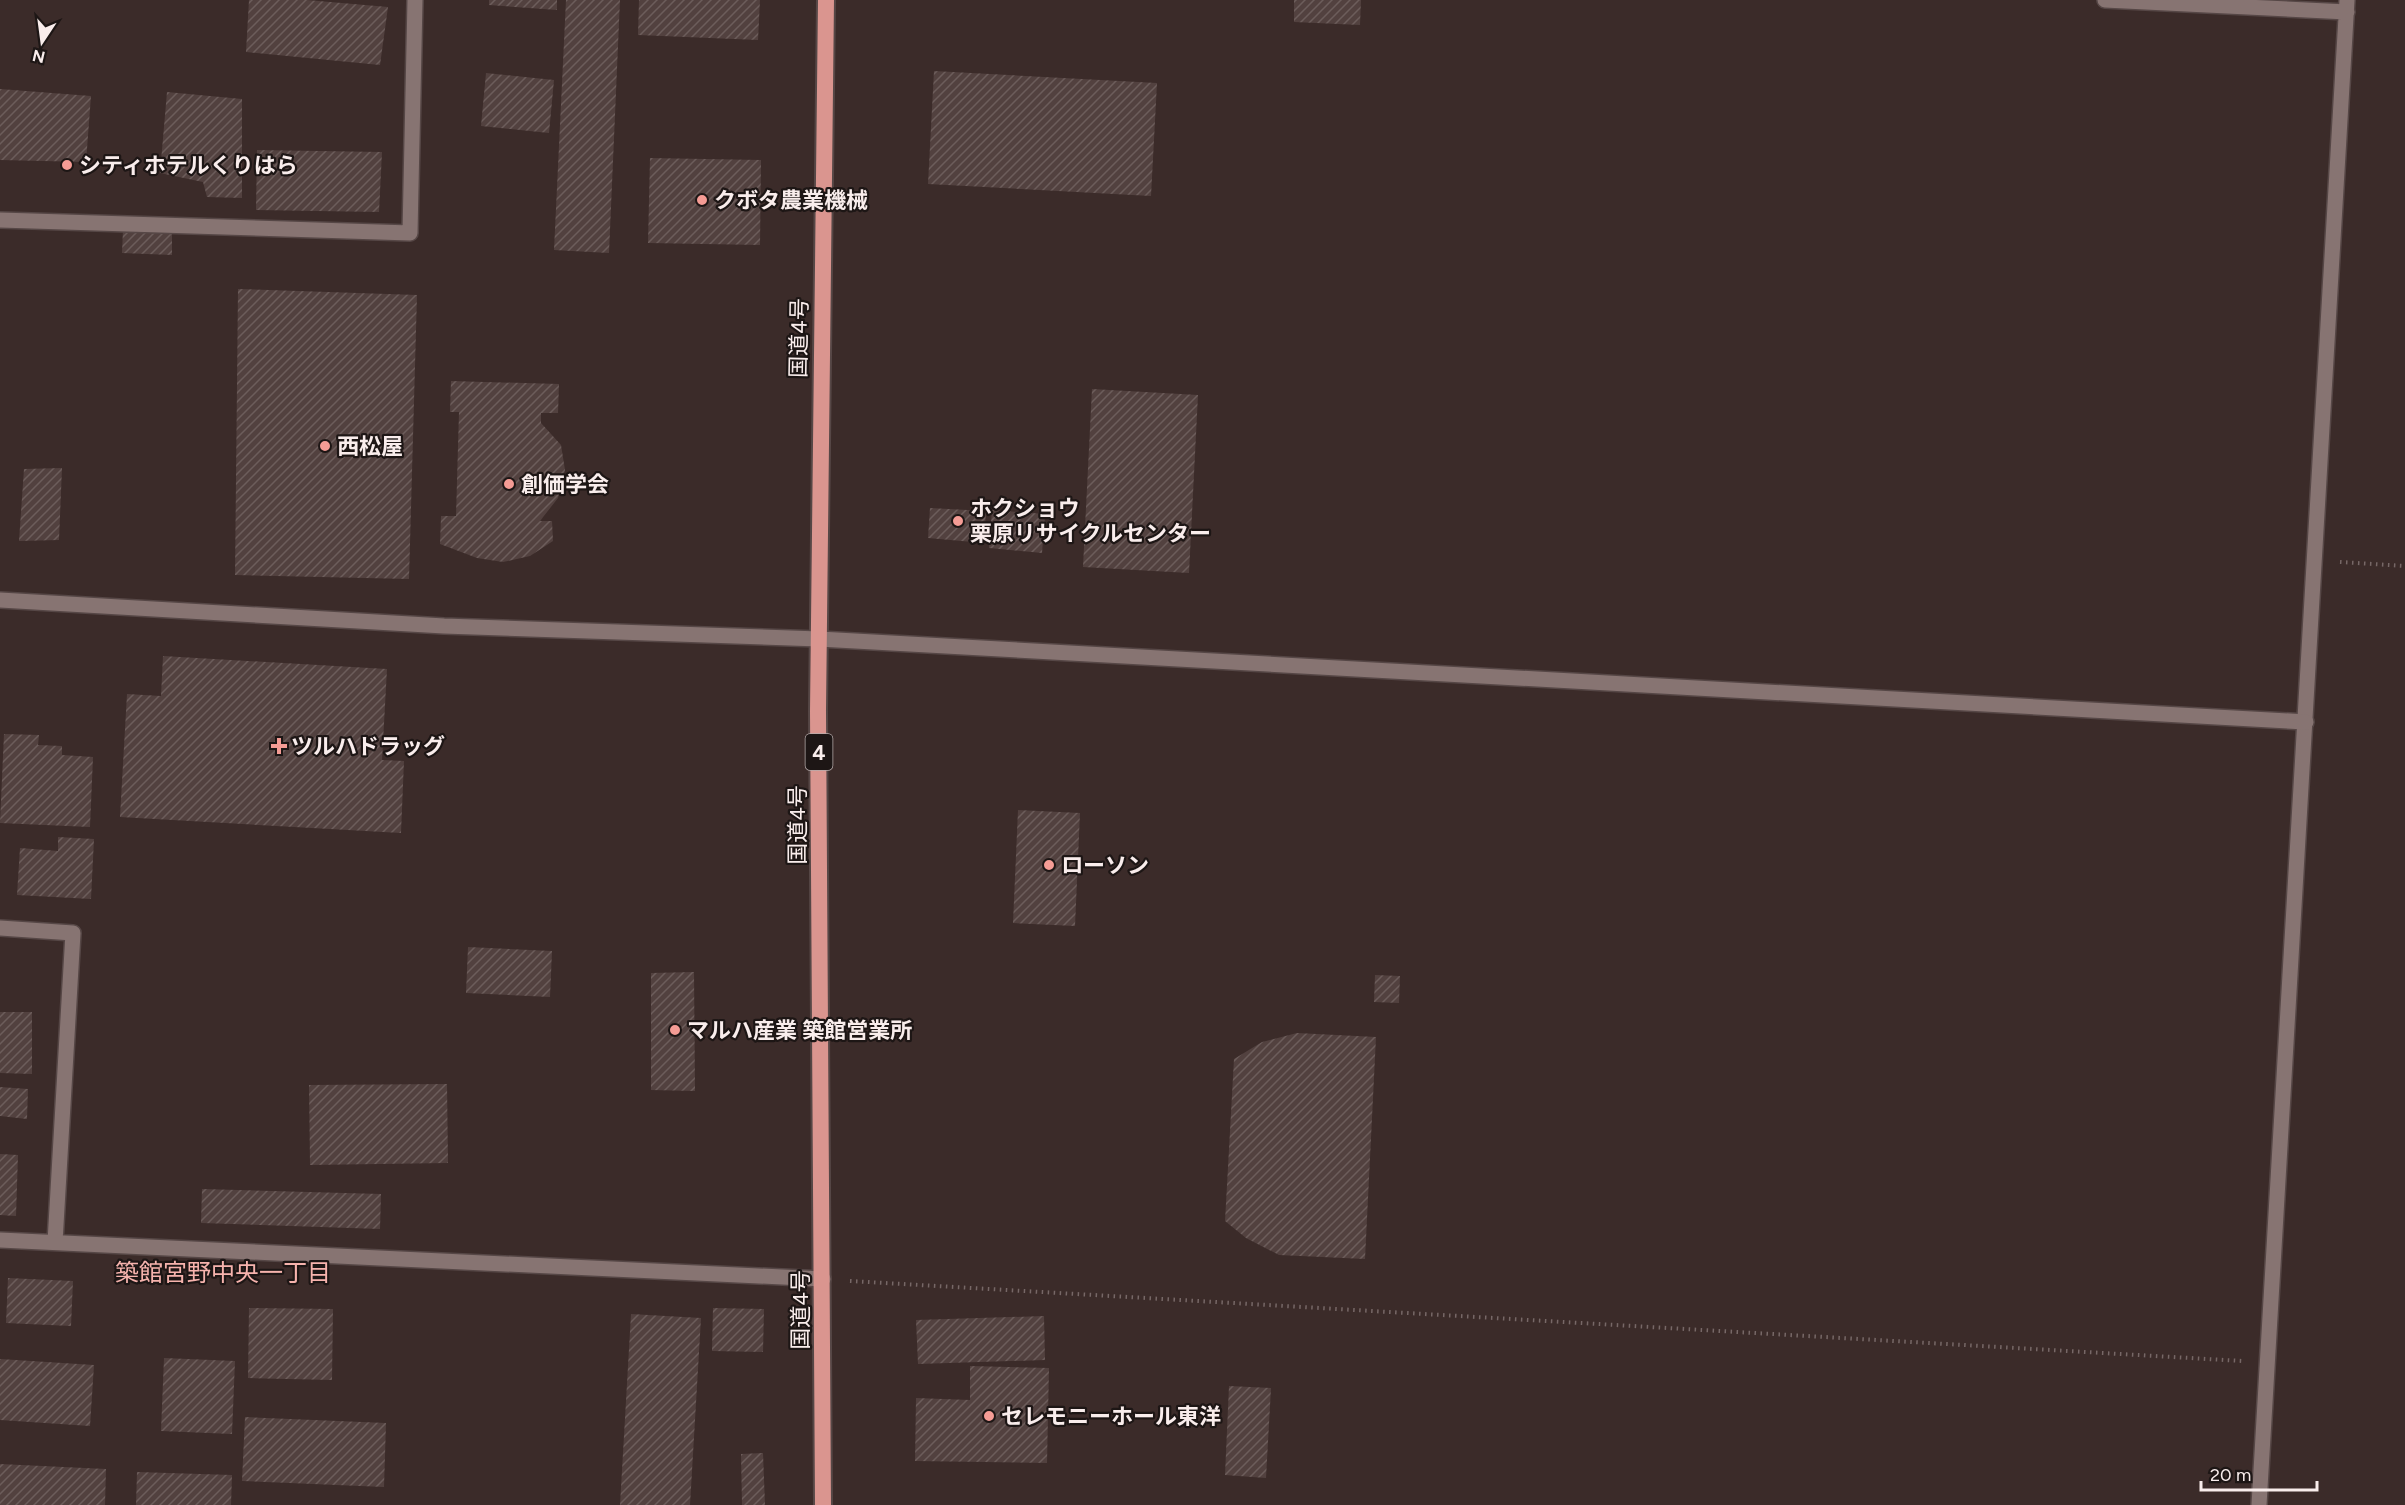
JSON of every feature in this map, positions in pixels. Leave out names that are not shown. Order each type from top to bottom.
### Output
[{"type":"highway","name":"国道4号","points":[[823,1505],[819,639],[826,0]]},
{"type":"street","points":[[0,220],[410,232],[416,0]]},
{"type":"street","points":[[2105,0],[2347,6],[2259,1505]]},
{"type":"street","points":[[0,600],[444,626],[819,639],[2306,722]]},
{"type":"street","points":[[0,928],[73,933],[55,1242]]},
{"type":"street","points":[[0,1240],[823,1279]]},
{"type":"path","points":[[2316,560],[2405,566]]},
{"type":"path","points":[[823,1279],[2266,1362]]},
{"type":"building","points":[[249,0],[307,0],[388,7],[380,65],[246,52]]},
{"type":"building","points":[[489,0],[557,0],[557,10],[489,5]]},
{"type":"building","points":[[566,0],[620,0],[609,253],[554,250]]},
{"type":"building","points":[[639,0],[760,0],[758,40],[638,35]]},
{"type":"building","points":[[1294,0],[1361,0],[1360,25],[1294,22]]},
{"type":"building","points":[[934,71],[1157,83],[1151,196],[928,184]]},
{"type":"building","points":[[486,73],[554,80],[549,133],[481,126]]},
{"type":"building","points":[[0,89],[91,96],[86,162],[0,160]]},
{"type":"building","points":[[167,92],[242,99],[242,198],[207,197],[203,182],[160,173]]},
{"type":"building","points":[[257,150],[382,152],[379,212],[256,210]]},
{"type":"building","points":[[650,158],[761,160],[760,245],[648,243]]},
{"type":"building","points":[[123,229],[172,232],[172,255],[122,253]]},
{"type":"building","points":[[238,289],[417,295],[409,579],[235,575]]},
{"type":"building","name":"創価学会","points":[[451,381],[559,384],[558,413],[541,413],[541,423],[561,445],[565,470],[558,498],[540,521],[552,521],[553,541],[530,556],[503,562],[477,558],[440,544],[441,516],[456,516],[459,412],[450,412]]},
{"type":"building","points":[[1092,389],[1198,395],[1189,573],[1083,567]]},
{"type":"building","points":[[62,468],[59,540],[19,541],[24,469]]},
{"type":"building","points":[[930,508],[986,511],[984,543],[928,538]]},
{"type":"building","points":[[992,510],[1045,514],[1042,553],[989,548]]},
{"type":"building","points":[[163,656],[387,669],[382,760],[404,761],[401,833],[120,817],[127,694],[161,696]]},
{"type":"building","points":[[4,734],[39,735],[38,745],[62,746],[62,755],[93,757],[90,827],[0,823]]},
{"type":"building","points":[[1018,810],[1080,813],[1075,926],[1013,923]]},
{"type":"building","points":[[58,837],[94,839],[91,899],[17,895],[20,848],[58,851]]},
{"type":"building","points":[[468,947],[552,951],[550,997],[466,993]]},
{"type":"building","points":[[694,972],[695,1091],[651,1090],[651,973]]},
{"type":"building","points":[[1375,975],[1400,976],[1399,1003],[1374,1002]]},
{"type":"building","points":[[0,1012],[32,1012],[32,1074],[0,1073]]},
{"type":"building","points":[[1297,1033],[1376,1037],[1365,1259],[1279,1255],[1246,1238],[1225,1221],[1234,1059],[1262,1042]]},
{"type":"building","points":[[447,1084],[448,1163],[310,1165],[309,1085]]},
{"type":"building","points":[[0,1087],[28,1089],[27,1119],[0,1116]]},
{"type":"building","points":[[0,1154],[18,1155],[16,1216],[0,1215]]},
{"type":"building","points":[[202,1189],[381,1194],[380,1229],[201,1223]]},
{"type":"building","points":[[8,1278],[73,1281],[71,1326],[6,1323]]},
{"type":"building","points":[[249,1308],[333,1309],[332,1380],[248,1378]]},
{"type":"building","points":[[713,1308],[764,1309],[763,1352],[712,1351]]},
{"type":"building","points":[[631,1314],[701,1318],[690,1505],[620,1505]]},
{"type":"building","points":[[1044,1316],[1045,1360],[918,1364],[916,1320]]},
{"type":"building","points":[[164,1358],[235,1361],[232,1434],[161,1431]]},
{"type":"building","points":[[0,1359],[94,1365],[90,1426],[0,1420]]},
{"type":"building","points":[[970,1366],[1049,1368],[1047,1463],[915,1461],[916,1398],[970,1400]]},
{"type":"building","points":[[1229,1386],[1271,1388],[1266,1478],[1225,1475]]},
{"type":"building","points":[[245,1417],[386,1423],[384,1487],[242,1481]]},
{"type":"building","points":[[763,1453],[765,1505],[742,1505],[741,1454]]},
{"type":"building","points":[[0,1464],[106,1469],[105,1505],[0,1505]]},
{"type":"building","points":[[137,1472],[232,1475],[231,1505],[136,1505]]},
{"type":"place","name":"シティホテルくりはら","points":[[67,165]]},
{"type":"place","name":"クボタ農業機械","points":[[702,200]]},
{"type":"place","name":"西松屋","points":[[325,446]]},
{"type":"place","name":"創価学会","points":[[509,484]]},
{"type":"place","name":"ホクショウ 栗原リサイクルセンター","points":[[958,521]]},
{"type":"place","name":"ツルハドラッグ","points":[[279,746]]},
{"type":"place","name":"ローソン","points":[[1049,865]]},
{"type":"place","name":"マルハ産業 築館営業所","points":[[675,1030]]},
{"type":"place","name":"セレモニーホール東洋","points":[[989,1416]]},
{"type":"district","name":"築館宮野中央一丁目","points":[[223,1272]]}]
